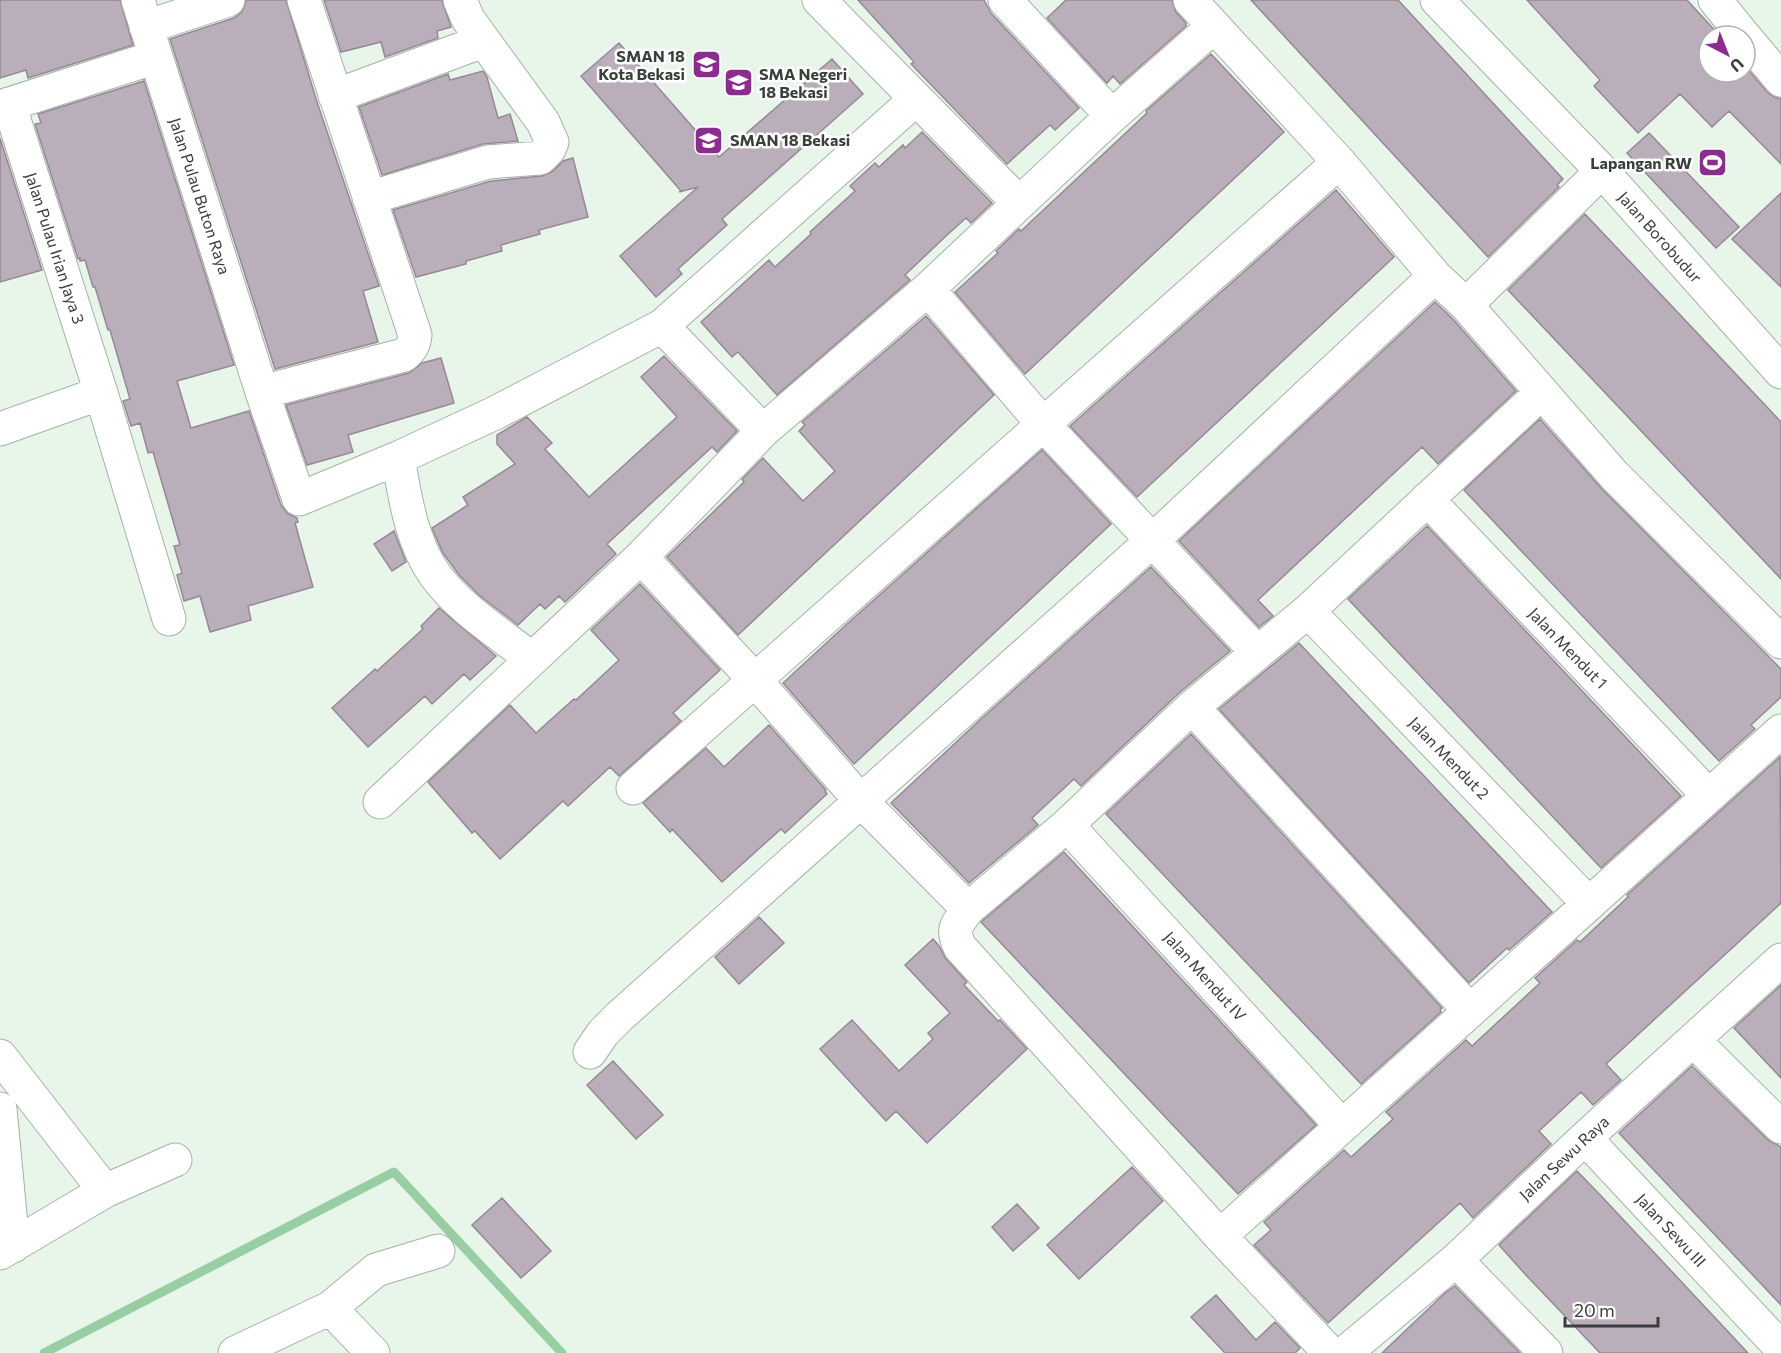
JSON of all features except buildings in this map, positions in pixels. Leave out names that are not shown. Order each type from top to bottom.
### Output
[{"type":"street","points":[[4,105],[147,28],[228,0]]},
{"type":"street","points":[[262,392],[404,355],[414,343],[415,335],[304,0]]},
{"type":"street","points":[[369,198],[488,162],[540,158],[549,149],[552,142],[543,122],[468,19],[460,0]]},
{"type":"street","points":[[819,0],[1020,203]]},
{"type":"street","points":[[1005,0],[1112,116]]},
{"type":"street","points":[[1190,0],[1339,162],[1435,276],[1466,305],[1614,475],[1781,642]]},
{"type":"street","name":"Jalan Borobudur","points":[[1437,0],[1602,171],[1781,372]]},
{"type":"street","points":[[1715,0],[1734,24]]},
{"type":"street","points":[[380,802],[641,557],[764,431],[928,289],[1112,116],[1214,27]]},
{"type":"street","name":"Jalan Pulau Buton Raya","points":[[147,28],[262,392],[299,499],[398,458]]},
{"type":"street","points":[[335,96],[483,40]]},
{"type":"street","points":[[1757,49],[1777,68]]},
{"type":"street","points":[[532,659],[456,599],[434,573],[413,527],[398,458],[495,414],[662,326],[916,99]]},
{"type":"street","name":"Jalan Pulau Irian Jaya 3","points":[[4,105],[101,393],[169,619]]},
{"type":"street","points":[[633,788],[1339,162]]},
{"type":"street","points":[[1466,305],[1602,171]]},
{"type":"street","points":[[590,1052],[603,1033],[620,1016],[774,881],[860,800],[1153,540],[1435,276]]},
{"type":"street","points":[[928,289],[1042,423],[1257,652]]},
{"type":"street","points":[[662,326],[764,431]]},
{"type":"street","points":[[1330,1353],[1220,1236],[960,947],[955,937],[956,925],[968,909],[1067,825],[1192,707],[1308,611],[1542,392]]},
{"type":"street","points":[[0,429],[101,393]]},
{"type":"street","name":"Jalan Mendut 1","points":[[1427,500],[1709,796]]},
{"type":"street","points":[[641,557],[754,679],[860,800],[968,909]]},
{"type":"street","name":"Jalan Mendut 2","points":[[1308,611],[1589,904]]},
{"type":"street","points":[[1192,707],[1470,1011]]},
{"type":"street","points":[[1220,1236],[1781,731]]},
{"type":"street","name":"Jalan Mendut IV","points":[[1067,825],[1342,1126]]},
{"type":"street","name":"Jalan Sewu Raya","points":[[1345,1353],[1456,1260],[1585,1138],[1781,960]]},
{"type":"street","points":[[1694,1041],[1781,1127]]},
{"type":"street","points":[[0,1056],[105,1191]]},
{"type":"street","points":[[0,1109],[7,1249],[105,1191],[175,1160]]},
{"type":"street","name":"Jalan Sewu III","points":[[1585,1138],[1781,1348]]},
{"type":"street","points":[[235,1353],[330,1308],[376,1270],[438,1251]]},
{"type":"street","points":[[1456,1260],[1546,1353]]},
{"type":"street","points":[[330,1308],[373,1353]]},
{"type":"waterway","points":[[44,1353],[394,1172],[562,1353]]},
{"type":"place","name":"SMAN 18 Kota Bekasi","points":[[706,65]]},
{"type":"place","name":"SMA Negeri 18 Bekasi","points":[[738,83]]},
{"type":"place","name":"SMAN 18 Bekasi","points":[[709,140]]},
{"type":"place","name":"Lapangan RW","points":[[1713,163]]}]
